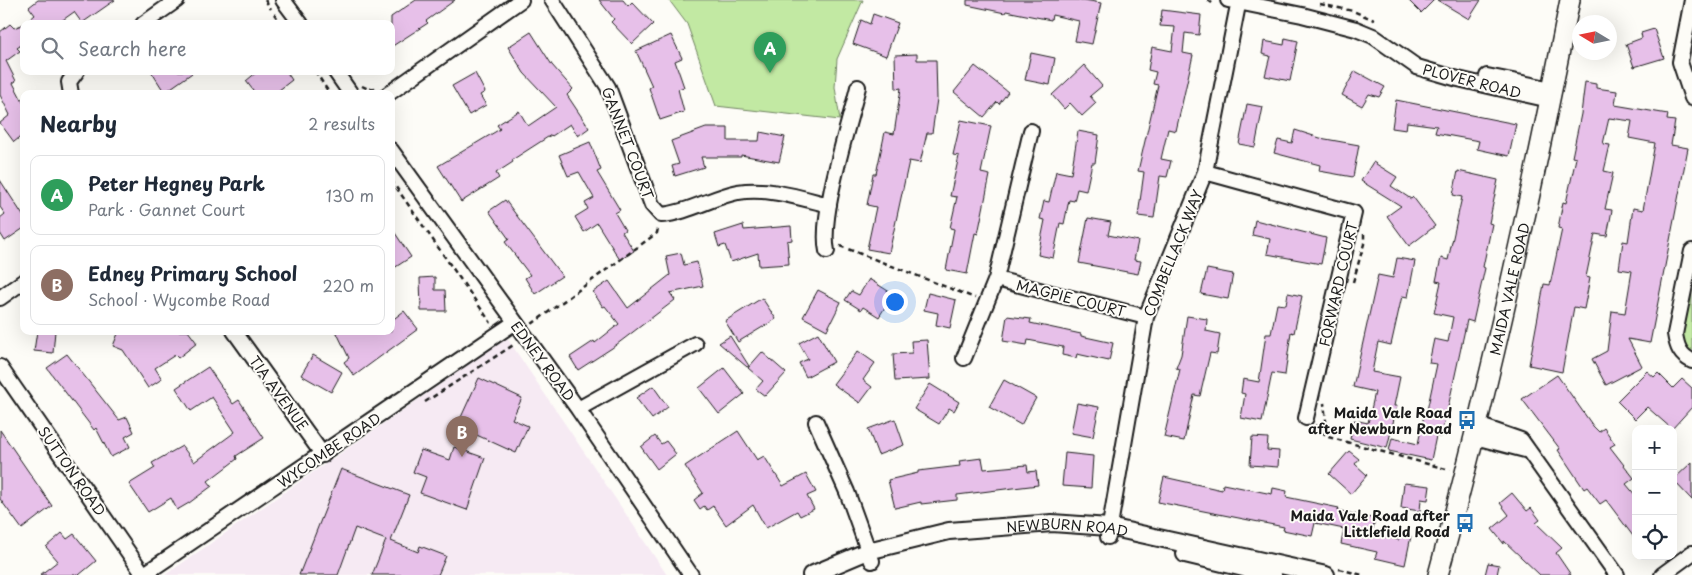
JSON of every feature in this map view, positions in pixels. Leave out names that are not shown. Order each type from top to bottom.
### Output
[{"type":"main road","name":"MAIDA VALE ROAD","points":[[1438,575],[1466,474],[1505,313],[1570,0]]},
{"type":"street","points":[[149,20],[177,0]]},
{"type":"street","points":[[284,0],[298,20]]},
{"type":"street","points":[[384,90],[521,0]]},
{"type":"street","name":"GANNET COURT","points":[[552,0],[608,87],[652,205],[661,215],[673,214],[738,192],[787,195],[829,205]]},
{"type":"street","name":"PLOVER ROAD","points":[[1272,0],[1360,20],[1416,58],[1447,69],[1551,94]]},
{"type":"street","points":[[1692,0],[1680,62],[1692,98]]},
{"type":"street","name":"PLOVER ROAD","points":[[1231,3],[1302,15],[1356,29],[1372,36],[1417,67],[1458,79],[1551,94]]},
{"type":"street","name":"COMBELLACK WAY","points":[[1108,532],[1146,318],[1205,172],[1231,3]]},
{"type":"street","points":[[70,90],[69,82],[73,75]]},
{"type":"street","points":[[338,76],[348,90]]},
{"type":"street","points":[[826,246],[829,205],[858,87]]},
{"type":"street","name":"MAGPIE COURT","points":[[964,358],[996,279],[1031,131]]},
{"type":"street","name":"EDNEY ROAD","points":[[395,156],[578,409],[691,575]]},
{"type":"street","name":"FORWARD COURT","points":[[1205,172],[1354,213],[1306,418]]},
{"type":"street","points":[[1692,251],[1675,334],[1677,347],[1686,358],[1692,361]]},
{"type":"street","name":"MAGPIE COURT","points":[[996,279],[1146,318]]},
{"type":"street","points":[[0,298],[20,284]]},
{"type":"street","name":"WYCOMBE ROAD","points":[[144,575],[499,334],[518,328]]},
{"type":"street","name":"TIA AVENUE","points":[[237,335],[323,454]]},
{"type":"street","points":[[578,409],[695,344]]},
{"type":"street","name":"SUTTON ROAD","points":[[0,367],[144,575]]},
{"type":"street","points":[[816,422],[848,492],[870,556]]},
{"type":"street","points":[[1476,431],[1522,440],[1617,575]]},
{"type":"street","name":"NEWBURN ROAD","points":[[811,575],[870,556],[993,536],[1108,532],[1255,569],[1326,575]]},
{"type":"street","points":[[1662,575],[1692,553]]},
{"type":"street","name":"NEWBURN ROAD","points":[[838,575],[870,556]]},
{"type":"path","points":[[1208,0],[1231,3]]},
{"type":"path","points":[[1318,4],[1353,11],[1382,25]]},
{"type":"path","points":[[318,75],[328,90],[338,76]]},
{"type":"path","points":[[351,75],[358,84],[368,89],[384,90]]},
{"type":"path","points":[[395,186],[499,334]]},
{"type":"path","points":[[1351,292],[1364,244],[1364,233],[1354,213]]},
{"type":"path","points":[[518,328],[657,233],[661,215]]},
{"type":"path","points":[[826,246],[987,303]]},
{"type":"path","points":[[1320,431],[1326,421],[1323,399]]},
{"type":"path","points":[[1306,418],[1328,437],[1466,474]]},
{"type":"shaded area","points":[[507,338],[667,575],[165,575]]},
{"type":"green space","points":[[669,0],[863,0],[837,59],[835,87],[840,120],[716,106],[687,24]]},
{"type":"green space","points":[[1692,286],[1692,356],[1687,350],[1683,333],[1685,312]]},
{"type":"building","points":[[38,0],[115,0],[86,20],[80,20],[74,12],[63,20],[29,20],[35,15],[29,7]]},
{"type":"building","points":[[416,0],[455,0],[426,21],[428,23],[395,44],[395,20],[391,20],[391,17]]},
{"type":"building","points":[[599,0],[623,0],[628,6],[632,2],[653,24],[632,44],[611,22],[614,19]]},
{"type":"building","points":[[967,0],[1084,0],[1101,3],[1092,44],[1075,41],[1079,21],[1052,15],[1051,20],[1006,11],[1005,13],[967,5]]},
{"type":"building","points":[[1408,0],[1434,0],[1421,13]]},
{"type":"building","points":[[1437,0],[1481,0],[1469,19]]},
{"type":"building","points":[[1162,10],[1201,15],[1199,35],[1185,33],[1183,53],[1193,55],[1176,131],[1168,129],[1161,159],[1171,161],[1167,177],[1160,176],[1154,218],[1138,216],[1144,172],[1138,171],[1158,85],[1153,84],[1156,72],[1148,70],[1152,47],[1172,51],[1175,27],[1160,26]]},
{"type":"building","points":[[873,14],[898,23],[886,56],[853,44],[861,20],[870,24]]},
{"type":"building","points":[[10,24],[14,28],[20,26],[20,46],[17,48],[20,51],[6,61],[16,81],[13,83],[20,96],[20,137],[14,142],[0,123],[10,115],[0,95],[0,32]]},
{"type":"building","points":[[1654,29],[1664,58],[1634,67],[1626,44],[1642,38],[1641,33]]},
{"type":"building","points":[[531,32],[552,65],[573,89],[567,95],[589,128],[578,136],[570,124],[512,160],[513,162],[496,173],[499,178],[461,202],[438,166],[500,129],[497,125],[519,111],[528,126],[556,107],[524,73],[508,47]]},
{"type":"building","points":[[671,35],[682,58],[675,61],[684,87],[678,89],[684,112],[660,120],[649,88],[652,86],[636,51]]},
{"type":"building","points":[[1285,38],[1298,41],[1290,81],[1265,76],[1270,56],[1262,54],[1264,41],[1284,45]]},
{"type":"building","points":[[1031,53],[1055,58],[1050,85],[1025,80]]},
{"type":"building","points":[[917,54],[917,60],[936,60],[937,99],[932,133],[927,133],[920,163],[909,161],[889,253],[867,249],[876,207],[867,205],[873,174],[876,174],[885,132],[894,134],[901,88],[896,89],[895,55]]},
{"type":"building","points":[[1084,65],[1102,86],[1090,96],[1096,103],[1082,116],[1070,103],[1064,109],[1052,95]]},
{"type":"building","points":[[975,66],[1008,92],[999,104],[997,102],[984,117],[954,92]]},
{"type":"building","points":[[1355,71],[1385,87],[1379,97],[1369,94],[1362,106],[1342,95]]},
{"type":"building","points":[[475,73],[485,92],[480,95],[486,105],[469,115],[452,86]]},
{"type":"building","points":[[154,75],[189,75],[168,90],[163,90]]},
{"type":"building","points":[[253,75],[289,75],[292,80],[279,90],[253,90],[246,81]]},
{"type":"building","points":[[1585,82],[1596,84],[1596,88],[1617,91],[1615,105],[1668,114],[1667,120],[1675,121],[1671,145],[1688,148],[1650,343],[1628,339],[1642,366],[1606,385],[1592,359],[1607,351],[1612,311],[1625,313],[1632,271],[1619,269],[1623,241],[1628,242],[1633,208],[1643,210],[1655,143],[1629,138],[1632,121],[1609,118],[1603,144],[1610,145],[1604,171],[1613,173],[1605,209],[1612,210],[1607,236],[1595,234],[1586,277],[1590,278],[1584,309],[1574,307],[1562,372],[1529,365],[1544,284],[1550,285],[1562,229],[1558,228],[1563,202],[1566,203],[1576,158],[1572,157],[1581,114]]},
{"type":"building","points":[[1396,100],[1516,124],[1509,156],[1477,149],[1479,141],[1435,133],[1437,126],[1407,122],[1406,130],[1392,128]]},
{"type":"building","points":[[1247,104],[1263,107],[1255,147],[1239,144]]},
{"type":"building","points":[[961,120],[991,126],[981,173],[990,175],[978,234],[975,233],[967,274],[946,270],[954,229],[950,228],[957,197],[950,196],[959,156],[953,155]]},
{"type":"building","points":[[706,128],[728,128],[728,141],[759,141],[760,132],[785,137],[779,162],[741,155],[741,157],[701,157],[704,167],[675,176],[672,166],[679,164],[671,141]]},
{"type":"building","points":[[1295,130],[1320,138],[1359,145],[1353,177],[1319,171],[1320,165],[1274,153],[1278,140],[1292,143]]},
{"type":"building","points":[[1078,131],[1099,135],[1095,163],[1092,163],[1086,191],[1077,189],[1074,201],[1069,200],[1064,224],[1060,223],[1053,258],[1038,255],[1045,220],[1040,219],[1044,201],[1049,202],[1056,171],[1071,174]]},
{"type":"building","points":[[590,142],[601,170],[597,172],[620,210],[615,213],[625,230],[622,232],[634,251],[620,260],[597,223],[584,232],[575,217],[588,209],[585,203],[594,198],[579,172],[568,176],[559,155]]},
{"type":"building","points":[[1373,162],[1397,177],[1391,186],[1411,199],[1413,197],[1435,226],[1409,246],[1387,216],[1401,206],[1361,181]]},
{"type":"building","points":[[1458,171],[1498,180],[1489,223],[1492,224],[1483,267],[1485,268],[1473,322],[1467,320],[1447,412],[1440,437],[1436,436],[1431,460],[1389,451],[1392,438],[1418,444],[1437,364],[1429,363],[1434,339],[1448,342],[1453,317],[1434,313],[1441,282],[1436,281],[1441,258],[1448,260],[1462,197],[1453,195]]},
{"type":"building","points":[[0,180],[20,211],[20,231],[5,241],[0,233],[0,218],[5,214],[0,207]]},
{"type":"building","points":[[505,200],[562,276],[535,294],[525,278],[530,275],[505,242],[509,239],[489,211]]},
{"type":"building","points":[[1088,218],[1111,222],[1108,235],[1138,241],[1134,260],[1141,261],[1138,274],[1079,263]]},
{"type":"building","points":[[1255,220],[1326,238],[1321,264],[1267,254],[1270,239],[1252,235]]},
{"type":"building","points":[[743,225],[744,230],[791,226],[792,240],[787,241],[789,264],[759,266],[758,253],[731,262],[725,245],[719,247],[715,234]]},
{"type":"building","points":[[395,233],[411,257],[395,267]]},
{"type":"building","points":[[681,253],[684,265],[697,262],[703,286],[670,293],[675,300],[612,348],[578,370],[570,357],[594,341],[595,343],[619,324],[605,306],[603,307],[593,292],[609,281],[628,308],[670,275],[666,256]]},
{"type":"building","points":[[1397,258],[1415,261],[1408,297],[1402,296],[1391,345],[1378,342],[1372,372],[1400,377],[1394,406],[1397,406],[1387,448],[1350,439],[1354,420],[1368,423],[1375,392],[1353,387],[1378,275],[1393,278]]},
{"type":"building","points":[[1207,269],[1233,274],[1228,299],[1201,294]]},
{"type":"building","points":[[435,277],[435,290],[445,290],[446,311],[421,311],[420,278]]},
{"type":"building","points":[[869,279],[893,294],[879,317],[863,307],[861,310],[845,300],[851,291],[859,295]]},
{"type":"building","points":[[818,290],[841,302],[827,330],[803,317]]},
{"type":"building","points":[[928,293],[956,300],[950,328],[936,325],[938,313],[924,310]]},
{"type":"building","points":[[1288,293],[1302,296],[1294,333],[1291,332],[1285,375],[1272,373],[1262,422],[1241,418],[1245,394],[1241,393],[1243,379],[1259,382],[1266,334],[1271,334],[1277,304],[1286,305]]},
{"type":"building","points":[[762,298],[776,319],[738,342],[725,321]]},
{"type":"building","points":[[404,311],[418,329],[354,376],[344,362],[349,358],[338,335],[395,335],[395,318]]},
{"type":"building","points":[[1007,316],[1031,319],[1030,323],[1113,343],[1109,361],[1077,354],[1076,358],[1062,355],[1063,347],[1028,340],[1027,345],[1003,341]]},
{"type":"building","points":[[1187,316],[1207,319],[1206,331],[1220,334],[1217,354],[1210,353],[1200,396],[1194,395],[1184,441],[1164,437],[1180,369],[1176,368],[1181,355]]},
{"type":"building","points":[[818,333],[834,362],[806,377],[799,363],[808,359],[799,343]]},
{"type":"building","points":[[36,335],[55,335],[53,353],[34,351]]},
{"type":"building","points":[[117,335],[191,335],[197,343],[178,358],[175,355],[155,368],[162,379],[148,388],[123,350],[113,346]]},
{"type":"building","points":[[730,336],[749,366],[747,367],[719,343]]},
{"type":"building","points":[[927,340],[930,379],[895,381],[893,354],[912,353],[911,341]]},
{"type":"building","points":[[858,351],[875,363],[863,380],[872,387],[860,403],[833,384]]},
{"type":"building","points":[[762,352],[786,373],[765,396],[756,389],[763,381],[748,368]]},
{"type":"building","points":[[67,354],[119,420],[127,417],[134,432],[125,437],[130,447],[111,457],[96,428],[94,430],[47,368]]},
{"type":"building","points":[[313,355],[342,372],[331,392],[301,375]]},
{"type":"building","points":[[208,367],[233,404],[239,400],[264,438],[236,456],[237,459],[208,481],[212,486],[189,503],[177,510],[171,498],[148,512],[129,484],[155,468],[152,463],[182,446],[194,462],[235,432],[212,397],[191,411],[176,388]]},
{"type":"building","points":[[724,368],[744,394],[719,414],[699,388]]},
{"type":"building","points":[[1647,371],[1654,377],[1658,373],[1673,388],[1682,379],[1692,388],[1692,407],[1676,425],[1667,425],[1647,407],[1635,419],[1617,401]]},
{"type":"building","points":[[1557,375],[1593,426],[1599,432],[1604,428],[1615,444],[1610,447],[1632,475],[1632,480],[1626,484],[1632,491],[1632,535],[1606,500],[1600,504],[1587,487],[1584,489],[1558,450],[1560,449],[1522,399]]},
{"type":"building","points":[[479,378],[522,398],[512,419],[528,426],[516,453],[457,426]]},
{"type":"building","points":[[1004,380],[1036,398],[1021,425],[989,407]]},
{"type":"building","points":[[930,384],[959,402],[954,411],[949,408],[939,424],[914,409]]},
{"type":"building","points":[[653,386],[668,407],[652,419],[636,398]]},
{"type":"building","points":[[1077,403],[1099,407],[1093,437],[1071,433]]},
{"type":"building","points":[[895,419],[904,445],[878,455],[868,429]]},
{"type":"building","points":[[0,430],[52,506],[22,529],[0,499]]},
{"type":"building","points":[[738,431],[757,460],[764,456],[783,486],[806,474],[816,492],[807,496],[814,509],[800,516],[797,511],[766,528],[753,505],[726,525],[713,506],[707,510],[704,506],[700,509],[694,500],[703,493],[685,466]]},
{"type":"building","points":[[655,436],[661,444],[666,441],[676,454],[657,469],[641,447]]},
{"type":"building","points":[[1252,437],[1268,438],[1267,450],[1279,451],[1278,467],[1250,465]]},
{"type":"building","points":[[454,447],[485,458],[467,510],[420,493],[426,477],[413,472],[421,450],[450,460]]},
{"type":"building","points":[[1349,451],[1359,459],[1355,464],[1367,475],[1351,494],[1329,474]]},
{"type":"building","points":[[1065,453],[1093,456],[1091,488],[1062,486]]},
{"type":"building","points":[[982,458],[984,469],[1027,465],[1028,472],[1036,471],[1038,485],[957,495],[957,500],[921,504],[921,502],[895,508],[888,480],[918,473],[918,471],[960,466],[959,461]]},
{"type":"building","points":[[1692,462],[1692,500],[1677,484],[1677,476]]},
{"type":"building","points":[[341,469],[409,495],[391,541],[418,552],[420,546],[446,556],[438,575],[372,575],[386,540],[355,528],[338,575],[299,575]]},
{"type":"building","points":[[1164,477],[1222,490],[1223,484],[1272,494],[1273,488],[1287,491],[1286,497],[1339,508],[1337,510],[1375,519],[1372,534],[1399,540],[1400,533],[1411,536],[1405,565],[1375,558],[1377,552],[1341,544],[1344,529],[1315,523],[1312,536],[1283,530],[1284,527],[1158,502]]},
{"type":"building","points":[[1404,483],[1430,486],[1428,500],[1421,499],[1420,511],[1401,508]]},
{"type":"building","points":[[1512,493],[1527,511],[1531,508],[1540,520],[1536,523],[1562,548],[1556,553],[1571,575],[1540,575],[1504,541],[1504,544],[1492,529],[1509,515],[1500,503]]},
{"type":"building","points":[[62,533],[67,539],[74,534],[96,561],[79,575],[40,575],[58,561],[46,547]]},
{"type":"building","points":[[1488,563],[1499,565],[1497,575],[1485,575]]},
{"type":"place","name":"Peter Hegney Park","points":[[770,73]]},
{"type":"place","name":"Maida Vale Road after Newburn Road","points":[[1467,420]]},
{"type":"place","name":"Edney Primary School","points":[[462,457]]},
{"type":"place","name":"Maida Vale Road after Littlefield Road","points":[[1465,523]]}]
